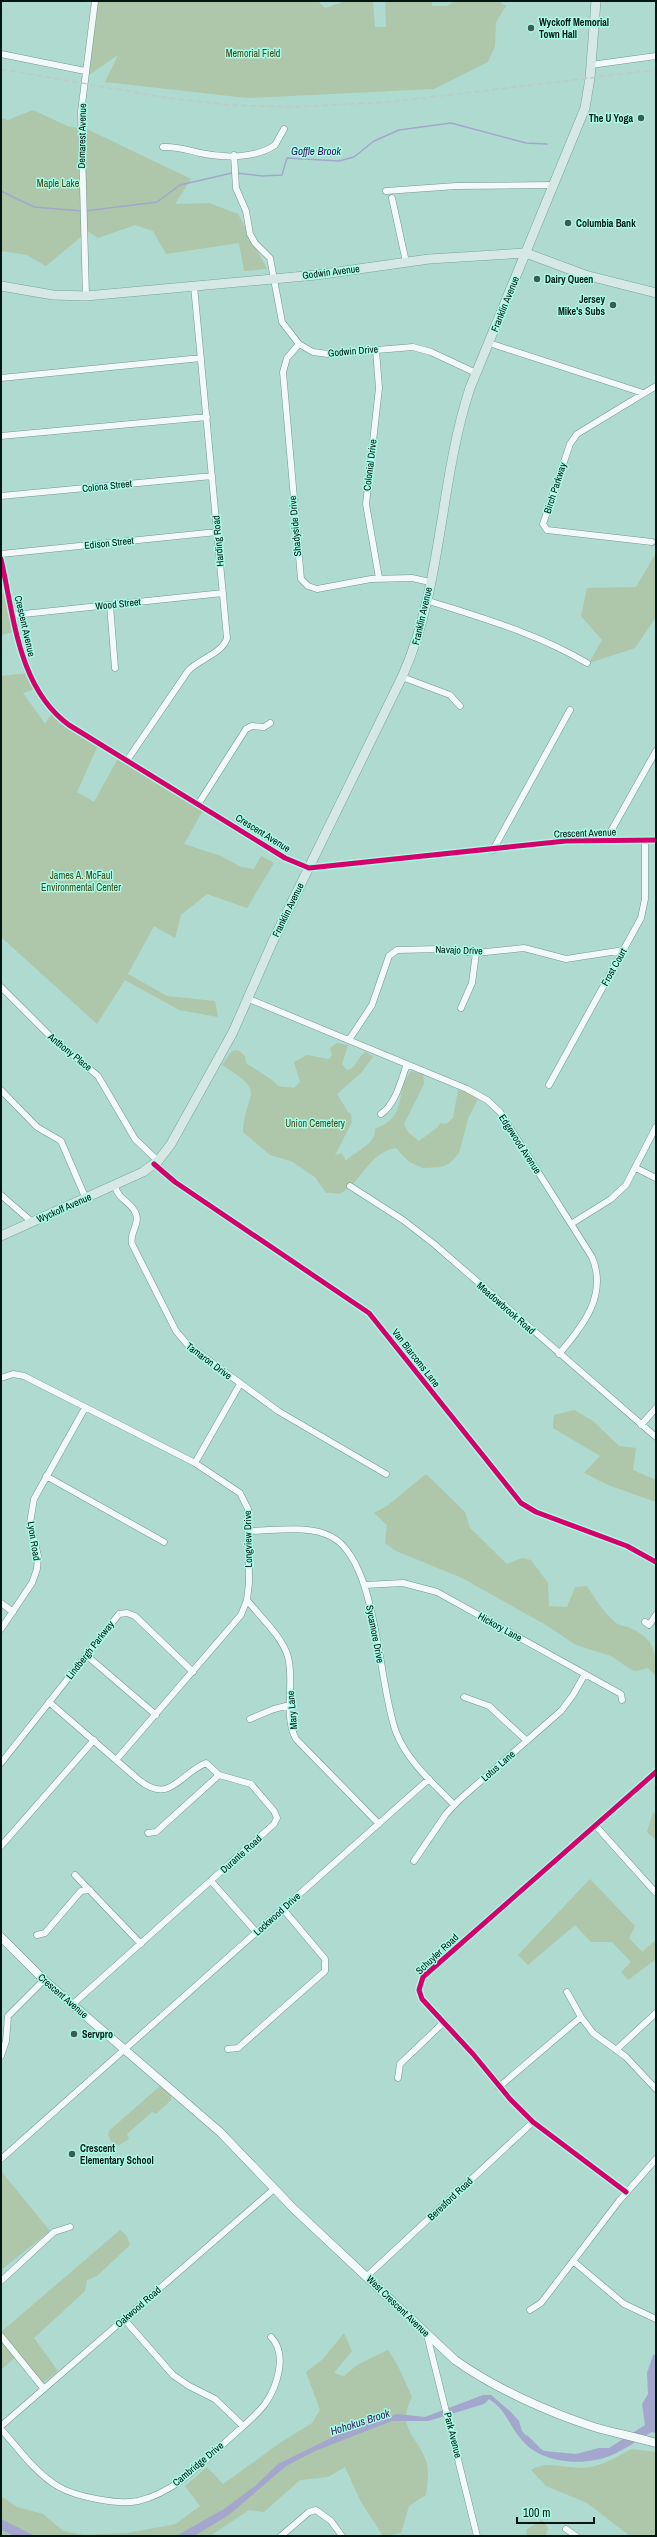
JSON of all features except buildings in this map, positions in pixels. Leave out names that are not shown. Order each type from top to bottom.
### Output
[{"type":"main road","name":"Franklin Avenue","points":[[128,1180],[156,1163],[172,1144],[223,1052],[249,999],[263,962],[402,677],[415,646],[430,582],[455,436],[476,373],[585,108],[591,65],[596,2]]},
{"type":"main road","name":"Godwin Avenue","points":[[1,286],[39,293],[86,296],[274,279],[406,262],[526,253],[585,275],[656,293]]},
{"type":"main road","name":"Wyckoff Avenue","points":[[1,1236],[128,1180]]},
{"type":"main road","name":"Crescent Avenue","points":[[1,1936],[44,1980],[184,2099]]},
{"type":"main road","name":"West Crescent Avenue","points":[[184,2099],[220,2132],[274,2189],[454,2360],[480,2376],[553,2412],[595,2427],[656,2443]]},
{"type":"street","name":"Demarest Avenue","points":[[86,296],[80,136],[81,112],[87,77],[85,71],[95,1]]},
{"type":"street","points":[[1,54],[85,71]]},
{"type":"street","points":[[591,65],[656,56]]},
{"type":"street","points":[[163,147],[178,147],[215,155],[252,154],[271,148],[279,142],[284,129]]},
{"type":"street","name":"Godwin Drive","points":[[234,155],[236,188],[246,211],[250,234],[255,243],[270,258],[282,322],[299,344],[313,352],[328,354],[413,347],[431,352],[476,373]]},
{"type":"street","points":[[386,191],[456,186],[553,185]]},
{"type":"street","points":[[392,198],[406,262]]},
{"type":"street","name":"Harding Road","points":[[128,759],[188,671],[200,660],[219,650],[226,643],[227,636],[194,286]]},
{"type":"street","points":[[489,343],[643,393]]},
{"type":"street","name":"Shadyside Drive","points":[[299,344],[287,358],[283,372],[299,574],[308,586],[317,589],[354,581],[379,578],[412,578],[430,582]]},
{"type":"street","name":"Colonial Drive","points":[[376,350],[379,388],[366,504],[379,578]]},
{"type":"street","points":[[1,378],[201,358]]},
{"type":"street","name":"Birch Parkway","points":[[652,542],[547,530],[544,526],[573,439],[582,429],[656,386]]},
{"type":"street","points":[[1,436],[207,417]]},
{"type":"street","name":"Colona Street","points":[[1,496],[212,476]]},
{"type":"street","name":"Edison Street","points":[[1,554],[217,532]]},
{"type":"street","name":"Crescent Avenue","points":[[1,559],[28,675],[47,706],[69,725],[128,759],[285,858],[308,868],[493,850],[566,841],[656,840]]},
{"type":"street","name":"Wood Street","points":[[14,615],[223,593]]},
{"type":"street","points":[[426,600],[541,639],[564,649],[587,663]]},
{"type":"street","points":[[110,605],[115,668]]},
{"type":"street","points":[[402,677],[450,695],[460,706]]},
{"type":"street","points":[[493,850],[570,710]]},
{"type":"street","points":[[199,804],[246,729],[252,726],[264,727],[270,723]]},
{"type":"street","points":[[606,840],[656,751]]},
{"type":"street","name":"Frost Court","points":[[549,1085],[624,950],[644,908],[645,840]]},
{"type":"street","name":"Navajo Drive","points":[[349,1040],[372,1005],[388,956],[393,951],[441,949],[476,953],[524,948],[566,959],[624,950]]},
{"type":"street","points":[[461,1008],[472,983],[476,953]]},
{"type":"street","name":"Anthony Place","points":[[1,987],[50,1036],[96,1073],[135,1139],[156,1163]]},
{"type":"street","name":"Edgewood Avenue","points":[[249,999],[479,1095],[494,1105],[571,1224],[595,1265],[598,1291],[587,1318],[559,1354]]},
{"type":"street","points":[[381,1114],[393,1099],[407,1064]]},
{"type":"street","points":[[1,1090],[37,1127],[61,1141],[86,1199]]},
{"type":"street","points":[[571,1224],[619,1192],[636,1168],[656,1127]]},
{"type":"street","name":"Van Blarcoms Lane","points":[[156,1163],[175,1182],[369,1313],[521,1504],[536,1512],[627,1546],[656,1562]]},
{"type":"street","points":[[636,1168],[656,1178]]},
{"type":"street","name":"Tamaron Drive","points":[[115,1186],[119,1196],[136,1213],[137,1223],[131,1236],[132,1244],[176,1331],[187,1344],[278,1411],[386,1474]]},
{"type":"street","name":"Meadowbrook Road","points":[[350,1186],[418,1231],[656,1437]]},
{"type":"street","points":[[1,1194],[32,1222]]},
{"type":"street","name":"Longview Drive","points":[[2,1376],[13,1374],[24,1376],[195,1463],[240,1493],[248,1509],[249,1583],[247,1600],[236,1621],[116,1760]]},
{"type":"street","points":[[195,1463],[240,1384]]},
{"type":"street","name":"Lyon Road","points":[[1,1629],[32,1583],[37,1569],[38,1556],[30,1515],[34,1499],[85,1408]]},
{"type":"street","points":[[641,1425],[656,1408]]},
{"type":"street","points":[[46,1476],[164,1542]]},
{"type":"street","name":"Sycamore Drive","points":[[248,1531],[308,1530],[333,1537],[351,1554],[365,1585],[396,1732],[405,1751],[454,1805]]},
{"type":"street","name":"Hickory Lane","points":[[365,1585],[402,1583],[437,1592],[621,1694],[622,1700]]},
{"type":"street","name":"Mary Lane","points":[[247,1600],[285,1648],[290,1664],[290,1705],[292,1728],[296,1739],[379,1824]]},
{"type":"street","points":[[1,1603],[12,1612]]},
{"type":"street","name":"Lindbergh Parkway","points":[[1,1763],[116,1617],[127,1613],[135,1616],[193,1672]]},
{"type":"street","points":[[645,1622],[649,1625],[656,1615]]},
{"type":"street","points":[[86,1655],[156,1715]]},
{"type":"street","name":"Lotus Lane","points":[[414,1861],[454,1805],[568,1704],[585,1674]]},
{"type":"street","points":[[464,1697],[489,1706],[527,1741]]},
{"type":"street","points":[[49,1702],[116,1760]]},
{"type":"street","points":[[250,1719],[274,1709],[290,1705]]},
{"type":"street","points":[[1,1846],[94,1740]]},
{"type":"street","name":"Durante Road","points":[[73,2004],[274,1824],[276,1818],[274,1811],[251,1784],[219,1775],[206,1763],[194,1768],[174,1787],[167,1789],[152,1788],[138,1780],[116,1760]]},
{"type":"street","name":"Schuyler Road","points":[[626,2192],[533,2122],[500,2087],[420,1994],[419,1985],[423,1977],[656,1772]]},
{"type":"street","points":[[148,1833],[156,1832],[219,1775]]},
{"type":"street","name":"Lockwood Drive","points":[[1,2159],[126,2050],[429,1779]]},
{"type":"street","points":[[595,1825],[656,1893]]},
{"type":"street","points":[[75,1876],[141,1944]]},
{"type":"street","points":[[211,1881],[257,1933]]},
{"type":"street","points":[[37,1935],[46,1933],[81,1891],[90,1890]]},
{"type":"street","points":[[228,2049],[238,2048],[323,1974],[326,1967],[325,1960],[283,1909]]},
{"type":"street","points":[[1,2056],[6,2041],[8,2016],[44,1980]]},
{"type":"street","points":[[567,1992],[580,2017],[602,2041],[626,2057],[656,2089]]},
{"type":"street","points":[[616,2050],[656,2013]]},
{"type":"street","points":[[500,2087],[580,2017]]},
{"type":"street","points":[[398,2078],[400,2064],[444,2022]]},
{"type":"street","name":"Beresford Road","points":[[367,2276],[533,2122]]},
{"type":"street","points":[[530,2310],[541,2303],[626,2192],[656,2159]]},
{"type":"street","name":"Oakwood Road","points":[[1,2426],[274,2189]]},
{"type":"street","points":[[1,2282],[54,2232],[70,2227]]},
{"type":"street","points":[[573,2261],[624,2304],[656,2319]]},
{"type":"street","points":[[124,2320],[173,2375],[189,2386],[216,2399],[243,2426]]},
{"type":"street","name":"Park Avenue","points":[[427,2335],[477,2536]]},
{"type":"street","points":[[1,2336],[44,2389]]},
{"type":"street","name":"Cambridge Drive","points":[[1,2429],[52,2483],[69,2491],[122,2502],[149,2498],[172,2486],[243,2426],[264,2405],[275,2386],[279,2355],[276,2344],[271,2337]]},
{"type":"street","points":[[282,2536],[309,2512],[316,2510],[331,2520],[342,2536]]},
{"type":"street","points":[[566,2529],[576,2536]]},
{"type":"green space","name":"Memorial Field","points":[[94,1],[318,1],[325,8],[346,1],[373,1],[375,27],[386,27],[385,1],[432,1],[432,6],[447,6],[455,1],[499,1],[506,6],[496,22],[495,46],[488,62],[434,89],[247,98],[105,82],[118,55],[86,77]]},
{"type":"green space","name":"Maple Lake","points":[[33,110],[67,126],[89,130],[191,179],[175,204],[209,203],[238,214],[267,269],[244,271],[239,243],[166,254],[153,231],[135,225],[98,238],[88,231],[46,266],[27,255],[1,251],[1,118],[8,120]]},
{"type":"green space","points":[[656,553],[656,617],[635,648],[589,663],[602,640],[581,616],[587,588],[636,587]]},
{"type":"green space","points":[[9,593],[17,631],[1,635],[1,595]]},
{"type":"green space","name":"James A. McFaul Environmental Center","points":[[29,673],[35,689],[23,693],[45,724],[52,713],[99,743],[77,792],[94,802],[121,753],[205,807],[184,844],[221,856],[241,867],[254,869],[261,856],[274,863],[247,908],[207,894],[181,915],[175,938],[154,926],[128,974],[167,996],[215,1001],[218,1017],[179,1010],[125,980],[97,1024],[1,937],[1,676]]},
{"type":"green space","name":"Union Cemetery","points":[[337,1043],[348,1045],[342,1064],[347,1070],[353,1067],[366,1052],[373,1057],[361,1073],[337,1094],[348,1112],[351,1114],[352,1122],[335,1155],[342,1153],[346,1161],[369,1143],[375,1134],[375,1129],[393,1117],[397,1110],[406,1079],[411,1071],[423,1074],[424,1084],[404,1124],[408,1132],[419,1141],[438,1127],[440,1123],[446,1124],[453,1118],[458,1090],[473,1094],[478,1099],[468,1119],[459,1153],[450,1163],[442,1167],[423,1168],[409,1162],[396,1148],[379,1155],[372,1161],[355,1182],[341,1193],[326,1193],[315,1177],[291,1161],[270,1155],[243,1132],[251,1094],[250,1088],[245,1082],[222,1065],[232,1051],[238,1050],[245,1056],[246,1063],[272,1080],[278,1086],[294,1088],[300,1082],[294,1062],[307,1055],[329,1059],[332,1055],[330,1048]]},
{"type":"green space","points":[[574,1410],[593,1421],[619,1446],[636,1448],[633,1470],[656,1480],[656,1502],[608,1485],[584,1473],[600,1456],[553,1428],[554,1415]]},
{"type":"green space","points":[[426,1474],[465,1512],[470,1528],[507,1564],[522,1558],[531,1560],[548,1583],[549,1606],[567,1607],[575,1587],[587,1586],[604,1610],[616,1623],[638,1632],[649,1642],[654,1653],[656,1676],[648,1668],[636,1671],[630,1669],[611,1656],[576,1645],[546,1625],[462,1578],[396,1551],[385,1543],[387,1525],[374,1513],[387,1506]]},
{"type":"green space","points":[[653,1812],[656,1814],[656,1840],[647,1832]]},
{"type":"green space","points":[[590,1879],[635,1926],[629,1938],[642,1952],[656,1940],[656,1959],[628,1980],[621,1972],[631,1962],[612,1942],[591,1942],[575,1925],[528,1965],[518,1955]]},
{"type":"green space","points":[[160,2086],[171,2093],[171,2100],[156,2114],[152,2112],[127,2134],[129,2139],[118,2146],[111,2141],[108,2135],[110,2130]]},
{"type":"green space","points":[[1,2171],[50,2231],[1,2270]]},
{"type":"green space","points":[[120,2230],[127,2236],[130,2245],[97,2276],[87,2280],[85,2291],[34,2338],[58,2371],[43,2383],[19,2354],[1,2370],[1,2332]]},
{"type":"green space","points":[[344,2333],[352,2351],[334,2373],[344,2376],[357,2365],[388,2350],[399,2368],[412,2397],[407,2409],[407,2426],[424,2455],[428,2468],[428,2480],[426,2495],[409,2506],[401,2533],[383,2536],[361,2502],[345,2467],[328,2477],[300,2480],[264,2512],[249,2510],[210,2536],[1,2536],[1,2496],[17,2507],[43,2514],[63,2531],[84,2535],[128,2533],[176,2524],[200,2506],[185,2486],[207,2467],[223,2484],[280,2443],[312,2423],[320,2410],[306,2372],[323,2359]]},
{"type":"green space","points":[[631,2449],[656,2452],[656,2536],[630,2536],[587,2503],[546,2486],[531,2470],[543,2465],[556,2465],[575,2468],[595,2466],[608,2462]]},
{"type":"green space","points":[[542,2520],[548,2528],[545,2536],[526,2536],[527,2529]]},
{"type":"water","points":[[656,2354],[656,2433],[652,2432],[612,2455],[601,2459],[576,2462],[564,2461],[539,2454],[521,2439],[495,2403],[489,2399],[484,2404],[428,2421],[392,2421],[315,2451],[286,2466],[229,2515],[194,2536],[176,2536],[224,2509],[255,2486],[278,2464],[347,2430],[397,2414],[425,2417],[483,2395],[491,2395],[511,2412],[519,2421],[522,2431],[533,2443],[544,2451],[576,2454],[599,2448],[609,2448],[645,2425],[642,2404],[648,2394],[647,2373],[653,2355]]},
{"type":"water","points":[[1,2519],[35,2536],[14,2536],[1,2530]]},
{"type":"waterway","name":"Goffle Brook","points":[[236,173],[262,176],[282,175],[287,158],[339,161],[354,157],[374,141],[399,130],[451,123],[526,143],[547,144]]},
{"type":"waterway","name":"Goffle Brook","points":[[85,211],[157,202],[180,185],[232,173]]},
{"type":"waterway","name":"Goffle Brook","points":[[1,191],[34,207],[82,211]]},
{"type":"waterway","name":"Hohokus Brook","points":[[527,2436],[538,2447]]},
{"type":"railway","points":[[1,69],[168,98],[229,105],[292,107],[391,102],[656,70]]},
{"type":"cycle path","points":[[1,559],[15,627],[28,671],[52,710],[69,725],[285,858],[309,868],[566,841],[656,840]]},
{"type":"cycle path","points":[[154,1164],[175,1182],[369,1313],[521,1503],[536,1512],[627,1546],[656,1562]]},
{"type":"cycle path","points":[[626,2192],[533,2122],[510,2099],[473,2054],[422,1999],[419,1990],[423,1977],[656,1772]]},
{"type":"place","name":"Wyckoff Memorial Town Hall","points":[[531,28]]},
{"type":"place","name":"The U Yoga","points":[[641,118]]},
{"type":"place","name":"Columbia Bank","points":[[568,223]]},
{"type":"place","name":"Dairy Queen","points":[[537,279]]},
{"type":"place","name":"Jersey Mike's Subs","points":[[613,305]]},
{"type":"place","name":"Servpro","points":[[74,2034]]},
{"type":"place","name":"Crescent Elementary School","points":[[72,2154]]}]
